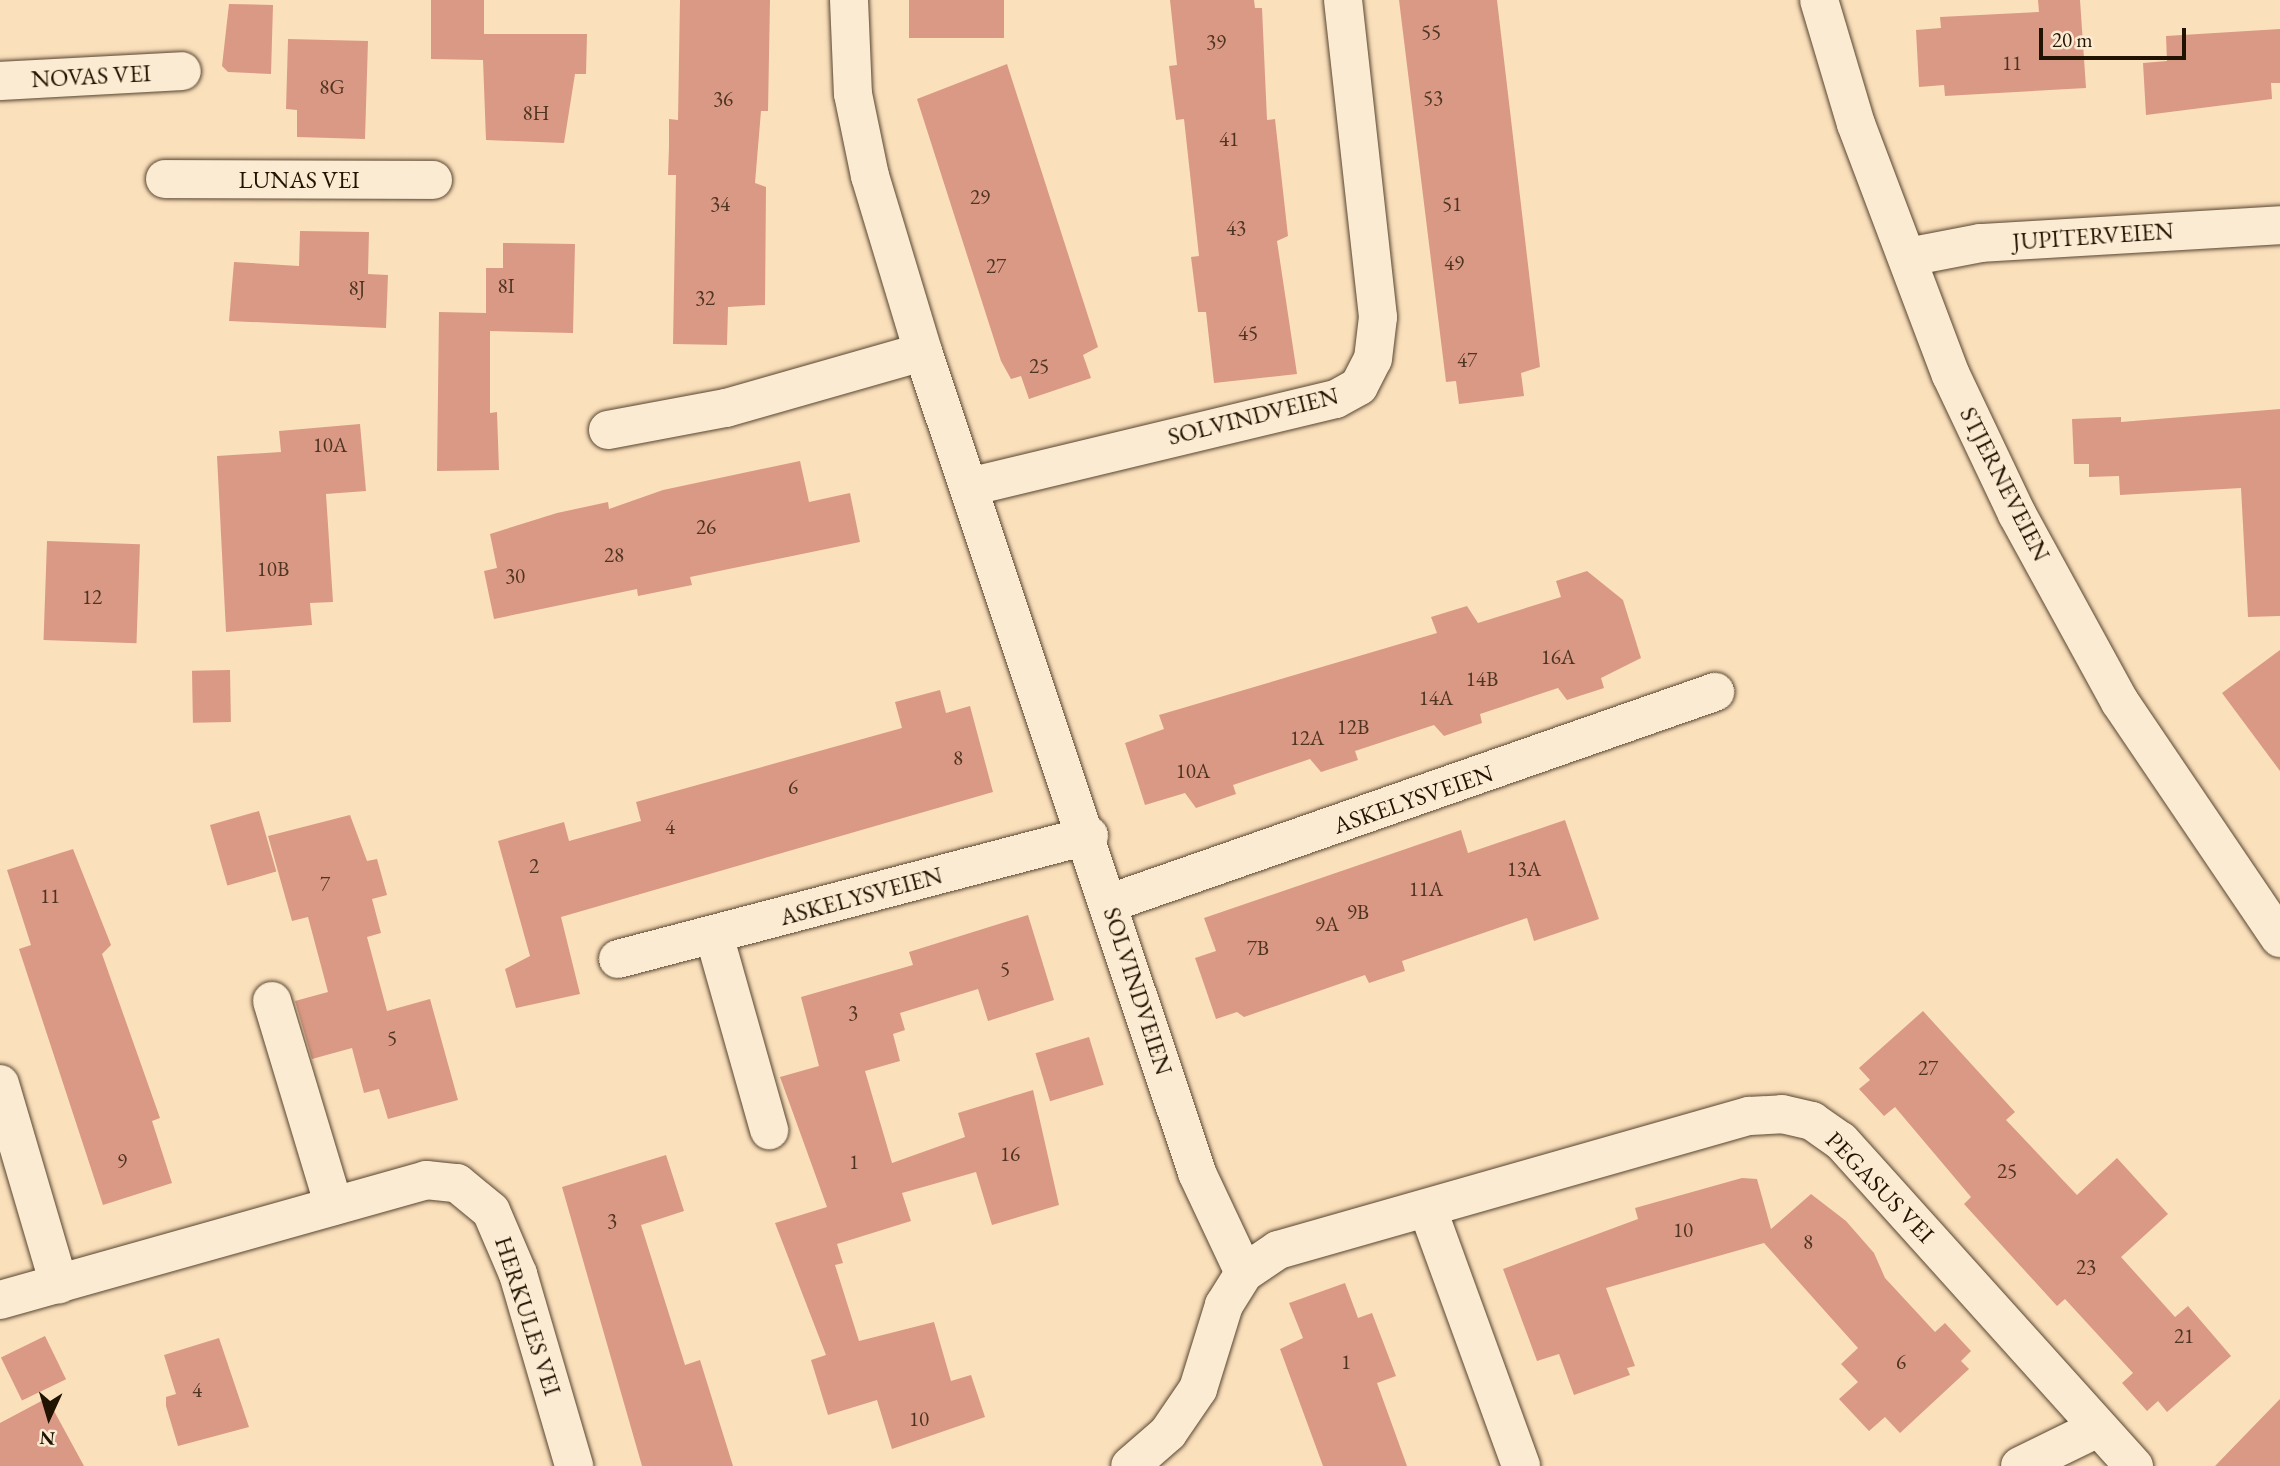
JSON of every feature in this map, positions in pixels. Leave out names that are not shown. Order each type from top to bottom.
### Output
[{"type":"street","name":"SOLVINDVEIEN","points":[[849,0],[853,94],[870,176],[923,352],[1089,835],[1197,1173],[1227,1248],[1244,1273]]},
{"type":"street","name":"SOLVINDVEIEN","points":[[970,486],[1336,399],[1359,386],[1373,359],[1378,317],[1343,0]]},
{"type":"street","name":"STJERNEVEIEN","points":[[1819,0],[1856,124],[1957,388],[2120,702],[2278,930]]},
{"type":"street","name":"NOVAS VEI","points":[[0,81],[182,71]]},
{"type":"street","name":"LUNAS VEI","points":[[165,179],[433,180]]},
{"type":"street","name":"JUPITERVEIEN","points":[[1908,257],[1981,243],[2280,225]]},
{"type":"street","points":[[608,430],[726,408],[923,352]]},
{"type":"street","name":"ASKELYSVEIEN","points":[[1110,903],[1716,692]]},
{"type":"street","name":"ASKELYSVEIEN","points":[[618,959],[1089,835]]},
{"type":"street","points":[[714,935],[769,1130]]},
{"type":"street","points":[[272,1001],[334,1206]]},
{"type":"street","points":[[0,1083],[59,1284]]},
{"type":"street","name":"PEGASUS VEI","points":[[1244,1273],[1278,1250],[1428,1210],[1749,1116],[1812,1121],[1841,1141],[1903,1206],[2134,1466]]},
{"type":"street","name":"HERKULES VEI","points":[[0,1300],[334,1206],[441,1180],[473,1192],[491,1211],[518,1274],[574,1466]]},
{"type":"street","points":[[1428,1210],[1521,1466]]},
{"type":"street","points":[[1130,1466],[1168,1433],[1198,1389],[1224,1305],[1244,1273]]},
{"type":"street","points":[[2020,1466],[2098,1428]]},
{"type":"building","points":[[431,0],[484,0],[484,34],[587,34],[586,74],[575,74],[564,143],[486,140],[483,60],[431,59]]},
{"type":"building","points":[[680,0],[770,0],[768,111],[761,111],[755,183],[766,187],[765,305],[728,307],[727,345],[673,344],[676,175],[668,175],[669,119],[678,120]]},
{"type":"building","points":[[909,0],[1004,0],[1004,38],[909,38]]},
{"type":"building","points":[[1170,0],[1254,0],[1255,8],[1262,8],[1267,120],[1275,119],[1288,236],[1277,241],[1297,374],[1214,383],[1206,312],[1198,312],[1191,257],[1199,256],[1184,119],[1176,120],[1169,66],[1177,65]]},
{"type":"building","points":[[1399,0],[1497,0],[1540,367],[1521,373],[1524,396],[1459,404],[1456,381],[1446,382]]},
{"type":"building","points":[[2038,0],[2080,0],[2086,88],[1945,96],[1944,85],[1919,87],[1916,30],[1941,28],[1940,17],[2039,12]]},
{"type":"building","points":[[229,4],[273,5],[271,74],[228,72],[222,66]]},
{"type":"building","points":[[2280,29],[2280,83],[2271,83],[2272,99],[2146,115],[2143,63],[2167,61],[2166,36]]},
{"type":"building","points":[[288,39],[368,41],[365,139],[297,137],[297,110],[286,109]]},
{"type":"building","points":[[1007,64],[1098,347],[1083,355],[1091,378],[1029,399],[1021,376],[1011,379],[1001,361],[917,99]]},
{"type":"building","points":[[300,231],[369,232],[368,274],[388,275],[386,328],[229,321],[234,262],[299,266]]},
{"type":"building","points":[[503,243],[575,244],[573,333],[490,331],[490,413],[497,412],[499,470],[437,471],[439,312],[486,313],[486,268],[503,268]]},
{"type":"building","points":[[2280,409],[2280,616],[2248,617],[2241,488],[2120,495],[2119,476],[2089,477],[2089,464],[2074,464],[2072,419],[2121,417],[2121,422]]},
{"type":"building","points":[[360,424],[366,491],[326,494],[333,602],[310,603],[312,625],[226,632],[217,456],[281,452],[279,431]]},
{"type":"building","points":[[800,461],[809,502],[850,493],[860,542],[690,577],[692,585],[638,596],[637,589],[494,619],[484,571],[497,568],[490,534],[557,513],[608,502],[609,509],[663,490]]},
{"type":"building","points":[[47,541],[140,544],[136,643],[44,640]]},
{"type":"building","points":[[1587,571],[1623,600],[1641,658],[1601,678],[1604,688],[1567,700],[1558,688],[1480,714],[1482,723],[1444,736],[1434,725],[1355,751],[1358,760],[1321,772],[1310,759],[1233,785],[1236,794],[1196,808],[1185,793],[1145,805],[1125,743],[1164,729],[1159,715],[1437,633],[1431,617],[1467,606],[1478,623],[1561,597],[1556,581]]},
{"type":"building","points":[[2280,650],[2280,771],[2222,693]]},
{"type":"building","points":[[230,670],[231,722],[193,723],[192,671]]},
{"type":"building","points":[[940,690],[946,713],[970,706],[993,792],[561,917],[580,994],[516,1008],[505,969],[530,956],[498,841],[564,822],[569,841],[641,821],[636,802],[902,728],[895,702]]},
{"type":"building","points":[[259,811],[276,872],[227,886],[210,825]]},
{"type":"building","points":[[350,815],[367,861],[377,859],[387,895],[372,899],[381,933],[367,937],[387,1011],[430,999],[458,1100],[388,1119],[379,1089],[364,1093],[352,1048],[312,1059],[295,1001],[328,992],[308,917],[292,921],[268,836]]},
{"type":"building","points":[[1565,820],[1599,919],[1534,941],[1527,918],[1402,961],[1405,971],[1369,983],[1365,975],[1244,1017],[1237,1012],[1216,1019],[1195,958],[1216,951],[1204,918],[1461,830],[1468,853]]},
{"type":"building","points":[[73,849],[111,945],[102,954],[160,1118],[152,1121],[172,1183],[103,1205],[19,949],[31,945],[7,870]]},
{"type":"building","points":[[1028,915],[1054,1000],[988,1021],[978,989],[900,1013],[905,1030],[893,1034],[900,1061],[865,1071],[892,1163],[965,1137],[958,1113],[1033,1090],[1059,1205],[992,1225],[976,1172],[902,1193],[911,1221],[837,1244],[843,1263],[835,1265],[859,1341],[934,1322],[951,1381],[971,1375],[985,1417],[892,1449],[877,1400],[828,1415],[811,1360],[826,1355],[775,1223],[827,1207],[780,1077],[819,1066],[801,997],[913,965],[909,952]]},
{"type":"building","points":[[1923,1011],[2015,1112],[2006,1120],[2077,1195],[2117,1158],[2168,1214],[2121,1257],[2175,1317],[2188,1306],[2231,1356],[2167,1412],[2158,1401],[2147,1411],[2122,1383],[2133,1373],[2065,1299],[2057,1306],[1964,1204],[1971,1197],[1895,1107],[1884,1116],[1859,1089],[1870,1080],[1859,1068]]},
{"type":"building","points":[[1089,1037],[1104,1085],[1050,1101],[1035,1053]]},
{"type":"building","points":[[666,1155],[684,1211],[641,1225],[685,1365],[700,1360],[733,1466],[642,1466],[562,1187]]},
{"type":"building","points":[[1742,1178],[1757,1179],[1771,1229],[1811,1194],[1846,1221],[1874,1253],[1885,1278],[1935,1332],[1945,1323],[1971,1351],[1961,1361],[1969,1369],[1900,1433],[1885,1417],[1869,1431],[1839,1399],[1858,1382],[1841,1364],[1858,1348],[1764,1243],[1606,1288],[1635,1366],[1627,1368],[1630,1375],[1574,1395],[1559,1354],[1537,1361],[1503,1269],[1638,1219],[1635,1208]]},
{"type":"building","points":[[1345,1283],[1358,1318],[1372,1313],[1396,1376],[1377,1383],[1407,1466],[1323,1466],[1280,1349],[1303,1338],[1289,1303]]},
{"type":"building","points":[[45,1336],[66,1379],[22,1401],[1,1357]]},
{"type":"building","points":[[219,1338],[249,1427],[178,1446],[166,1406],[166,1397],[176,1394],[164,1355]]},
{"type":"building","points":[[47,1398],[84,1466],[0,1466],[0,1423]]},
{"type":"building","points":[[2280,1399],[2280,1466],[2215,1466]]}]
